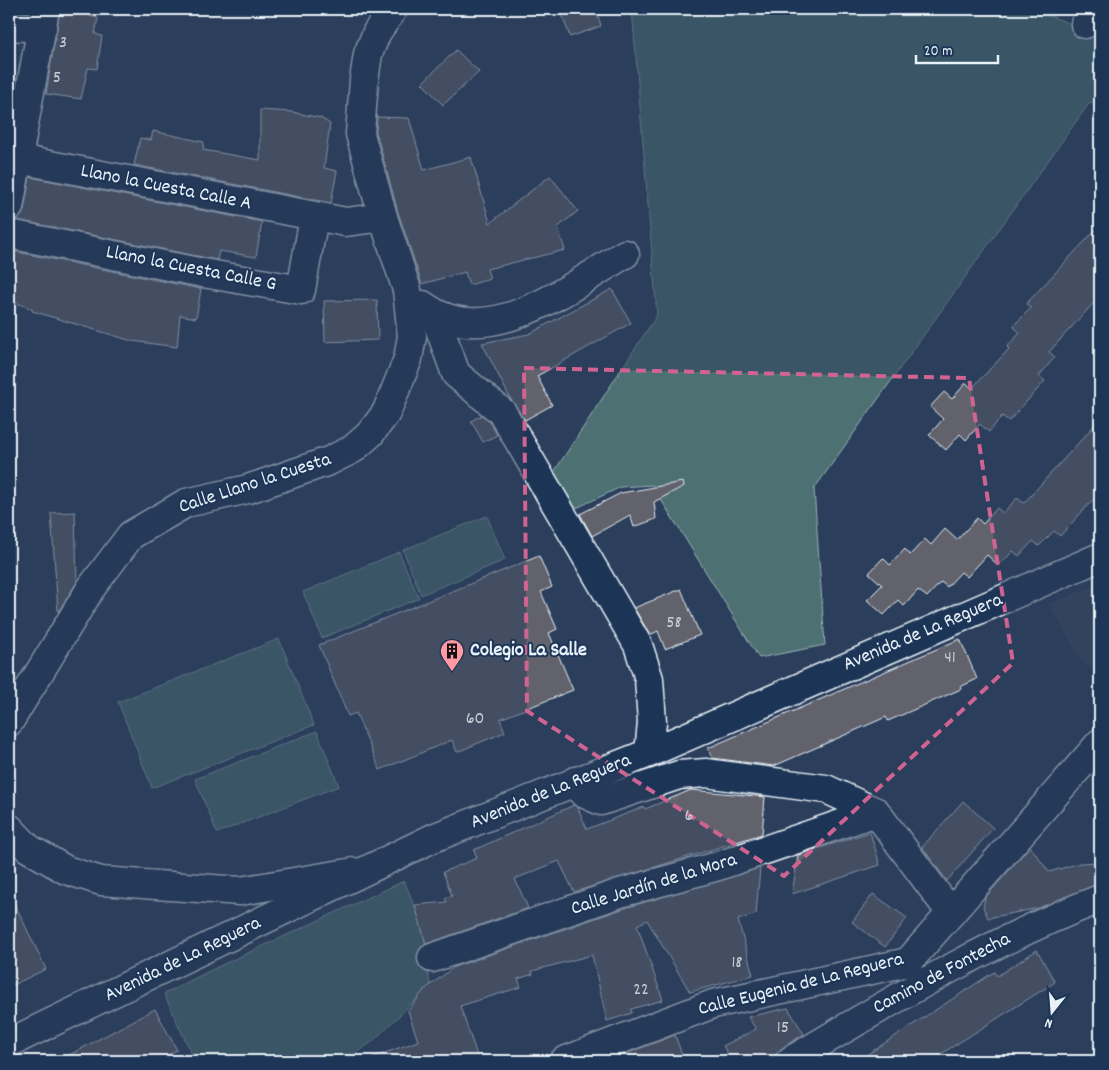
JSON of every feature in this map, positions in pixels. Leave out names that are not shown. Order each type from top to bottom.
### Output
[{"type":"street","name":"Calle Llano la Cuesta","points":[[9,722],[91,588],[130,535],[186,503],[248,489],[312,468],[353,449],[370,434],[386,413],[408,359],[412,336],[407,290],[382,217],[360,134],[362,97],[368,54],[377,32],[393,9]]},
{"type":"street","points":[[9,26],[43,18],[9,207]]},
{"type":"street","name":"Llano la Cuesta Calle A","points":[[18,159],[314,216]]},
{"type":"street","points":[[314,216],[346,222],[382,217]]},
{"type":"street","name":"Llano la Cuesta Calle G","points":[[9,234],[203,273],[301,290],[314,216]]},
{"type":"street","points":[[407,290],[434,314],[454,320],[482,323],[512,318],[625,254]]},
{"type":"street","points":[[434,314],[456,374],[502,412],[638,645],[649,679],[652,722],[649,753]]},
{"type":"street","name":"Avenida de La Reguera","points":[[9,1043],[433,838],[649,753],[1100,557]]},
{"type":"street","name":"Calle Eugenia de La Reguera","points":[[564,1061],[713,1004],[916,972],[951,913],[1100,743]]},
{"type":"street","points":[[575,781],[583,793],[601,801],[679,775],[706,773],[826,789],[876,812],[951,913]]},
{"type":"street","name":"Calle Jardín de la Mora","points":[[432,958],[620,893],[718,866],[876,812]]},
{"type":"street","points":[[9,828],[28,848],[66,870],[101,881],[240,891],[368,870]]},
{"type":"street","name":"Camino de Fontecha","points":[[790,1061],[916,972],[968,958],[1057,916],[1100,899]]},
{"type":"highlighted area","points":[[524,368],[969,378],[1013,663],[784,876],[527,711]]},
{"type":"shaded area","points":[[1100,583],[1100,675],[1086,666],[1078,656],[1049,604]]},
{"type":"green space","points":[[632,9],[1031,9],[1098,34],[1100,31],[1100,109],[1090,102],[814,489],[825,645],[759,658],[652,485],[621,487],[570,511],[552,475],[657,315]]},
{"type":"green space","points":[[487,516],[505,560],[421,595],[403,550]]},
{"type":"green space","points":[[399,552],[419,598],[322,638],[303,592]]},
{"type":"green space","points":[[279,639],[314,725],[152,788],[118,702]]},
{"type":"green space","points":[[317,731],[339,786],[217,833],[195,779]]},
{"type":"green space","points":[[404,881],[422,929],[431,985],[372,1042],[344,1061],[195,1061],[164,994],[211,970]]},
{"type":"building","points":[[60,9],[90,9],[89,16],[98,18],[95,34],[102,36],[97,69],[88,68],[81,99],[46,94]]},
{"type":"building","points":[[560,9],[596,9],[601,26],[570,37]]},
{"type":"building","points":[[456,50],[479,72],[443,105],[422,83]]},
{"type":"building","points":[[260,110],[292,112],[321,118],[330,124],[324,168],[337,171],[331,203],[134,165],[140,138],[151,140],[153,131],[204,142],[203,150],[260,160]]},
{"type":"building","points":[[377,117],[409,118],[424,170],[471,157],[490,223],[550,176],[578,211],[558,227],[565,250],[487,269],[490,279],[469,285],[465,272],[422,284],[398,212],[376,132]]},
{"type":"building","points":[[30,177],[262,222],[256,257],[219,251],[217,260],[17,220],[24,210]]},
{"type":"building","points":[[1100,225],[1100,296],[1049,352],[1055,357],[1039,376],[1045,381],[1009,421],[1002,416],[989,432],[980,424],[966,440],[960,434],[946,450],[929,435],[943,419],[930,407],[944,392],[952,399],[966,383],[972,388],[1009,349],[1007,347],[1020,333],[1013,326],[1031,308],[1026,304]]},
{"type":"building","points":[[12,251],[201,289],[196,318],[180,315],[177,347],[132,341],[32,311],[32,309],[9,300],[9,270]]},
{"type":"building","points":[[612,289],[631,323],[537,376],[552,405],[525,420],[511,400],[482,343],[529,334]]},
{"type":"building","points":[[377,300],[378,340],[325,342],[324,301]]},
{"type":"building","points":[[482,415],[490,422],[497,435],[483,442],[471,421]]},
{"type":"building","points":[[1100,419],[1100,492],[1060,536],[1054,531],[1039,546],[1033,541],[1019,556],[1013,551],[999,566],[987,555],[967,577],[961,572],[947,587],[941,582],[927,597],[918,590],[904,606],[898,600],[884,615],[867,600],[882,585],[869,573],[883,558],[890,565],[905,549],[910,555],[925,539],[931,545],[945,529],[957,540],[977,518],[983,524],[997,508],[1003,513],[1017,498],[1024,503]]},
{"type":"building","points":[[683,482],[684,486],[654,502],[656,519],[634,527],[630,515],[592,536],[580,514],[621,493]]},
{"type":"building","points":[[75,512],[77,582],[58,612],[51,513]]},
{"type":"building","points":[[539,556],[552,587],[541,592],[557,629],[549,633],[573,690],[500,719],[505,732],[457,752],[452,740],[380,770],[356,713],[348,716],[319,645]]},
{"type":"building","points":[[681,589],[700,635],[665,649],[658,631],[650,635],[634,608]]},
{"type":"building","points":[[960,639],[977,679],[960,687],[961,689],[888,721],[886,717],[774,766],[712,758],[708,748]]},
{"type":"building","points":[[691,790],[765,797],[762,834],[574,892],[559,861],[515,879],[528,908],[426,944],[415,905],[447,902],[445,898],[452,896],[443,872],[477,858],[474,850],[574,805],[578,808],[587,829],[644,807],[645,809]]},
{"type":"building","points":[[963,801],[993,828],[947,881],[922,847]]},
{"type":"building","points":[[870,832],[880,865],[792,894],[798,855]]},
{"type":"building","points":[[1030,846],[1049,872],[1080,863],[1100,862],[1100,884],[1039,908],[988,918],[983,907],[985,898]]},
{"type":"building","points":[[760,868],[756,914],[738,920],[753,975],[690,992],[647,920],[637,925],[663,1000],[631,1009],[632,1013],[607,1021],[592,955],[532,971],[533,974],[518,979],[521,987],[460,1006],[479,1061],[371,1061],[371,1058],[418,1041],[408,1011],[424,990],[454,967],[625,908]]},
{"type":"building","points":[[9,892],[46,969],[9,987]]},
{"type":"building","points":[[873,894],[907,918],[885,947],[852,922]]},
{"type":"building","points":[[1037,950],[1055,982],[930,1061],[857,1061],[994,972],[997,976]]},
{"type":"building","points":[[788,1008],[804,1034],[782,1048],[776,1054],[774,1061],[732,1061],[723,1046],[756,1029],[748,1017]]},
{"type":"building","points":[[155,1009],[177,1050],[156,1061],[58,1061]]},
{"type":"building","points":[[675,1035],[684,1061],[607,1061]]},
{"type":"place","name":"Colegio La Salle","points":[[452,672]]}]
